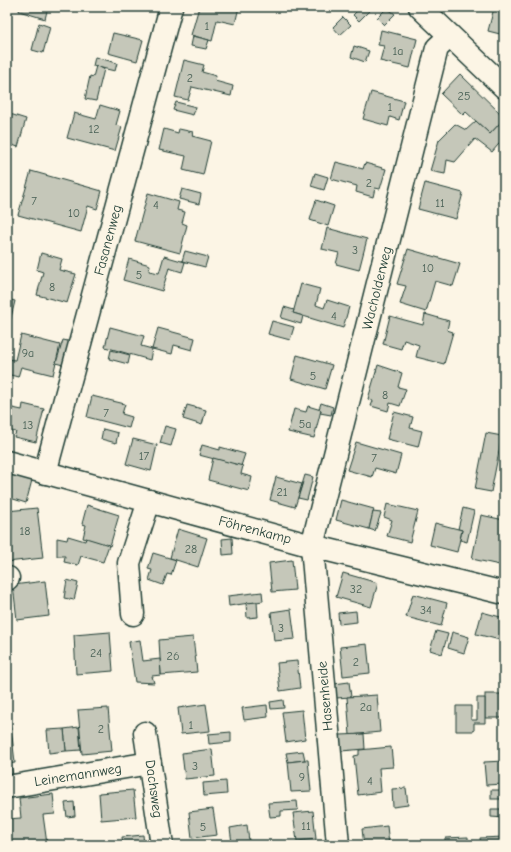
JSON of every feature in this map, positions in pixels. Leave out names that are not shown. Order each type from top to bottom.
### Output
[{"type":"street","name":"Fasanenweg","points":[[45,473],[171,7]]},
{"type":"street","points":[[420,7],[504,87]]},
{"type":"street","name":"Wacholderweg","points":[[312,546],[437,48],[450,36]]},
{"type":"street","name":"Föhrenkamp","points":[[7,462],[312,546],[504,593]]},
{"type":"street","points":[[133,614],[129,563],[149,501]]},
{"type":"street","name":"Hasenheide","points":[[312,546],[338,845]]},
{"type":"street","name":"Dachsweg","points":[[145,733],[162,845]]},
{"type":"street","name":"Leinemannweg","points":[[7,787],[150,763]]},
{"type":"building","points":[[20,7],[48,7],[45,19],[19,11]]},
{"type":"building","points":[[199,7],[239,7],[235,24],[217,20],[212,41],[191,35]]},
{"type":"building","points":[[307,7],[320,7],[314,13]]},
{"type":"building","points":[[353,7],[373,7],[359,21],[353,15],[357,11]]},
{"type":"building","points":[[387,8],[395,14],[384,25],[377,18]]},
{"type":"building","points":[[494,8],[504,10],[504,35],[488,31]]},
{"type":"building","points":[[343,17],[351,25],[340,35],[333,27]]},
{"type":"building","points":[[39,23],[50,27],[43,53],[32,50]]},
{"type":"building","points":[[381,30],[417,39],[410,68],[380,61],[384,46],[378,45]]},
{"type":"building","points":[[113,33],[143,40],[137,61],[108,53]]},
{"type":"building","points":[[193,36],[209,40],[206,49],[191,46]]},
{"type":"building","points":[[354,46],[369,51],[365,62],[351,57]]},
{"type":"building","points":[[95,57],[117,63],[115,71],[93,66]]},
{"type":"building","points":[[184,60],[204,65],[202,72],[216,76],[215,81],[233,86],[231,96],[192,87],[188,100],[175,97]]},
{"type":"building","points":[[96,66],[104,69],[96,101],[85,99],[90,76],[93,77]]},
{"type":"building","points":[[460,74],[504,117],[504,119],[490,134],[466,112],[463,115],[441,94]]},
{"type":"building","points":[[371,92],[404,101],[399,120],[390,117],[388,126],[363,119]]},
{"type":"building","points":[[176,102],[196,107],[193,115],[173,110]]},
{"type":"building","points":[[100,105],[120,111],[116,125],[122,127],[115,151],[67,138],[74,113],[96,119]]},
{"type":"building","points":[[10,114],[26,119],[18,147],[7,143],[7,124]]},
{"type":"building","points":[[476,121],[490,134],[502,121],[504,123],[504,138],[492,152],[475,139],[455,162],[447,160],[445,174],[430,171],[439,140],[455,124],[466,130]]},
{"type":"building","points":[[164,129],[178,133],[179,129],[193,132],[192,136],[211,141],[203,175],[183,170],[186,156],[159,150]]},
{"type":"building","points":[[336,162],[363,169],[365,163],[386,169],[380,189],[375,188],[373,197],[356,192],[357,186],[331,179]]},
{"type":"building","points":[[31,171],[102,191],[97,209],[88,206],[81,232],[18,215]]},
{"type":"building","points":[[315,173],[328,177],[324,190],[311,186]]},
{"type":"building","points":[[425,183],[463,193],[456,219],[418,209]]},
{"type":"building","points":[[182,189],[201,194],[199,204],[179,199]]},
{"type":"building","points":[[148,193],[179,202],[177,210],[185,212],[182,223],[187,225],[180,253],[135,241]]},
{"type":"building","points":[[316,200],[334,206],[328,226],[310,220]]},
{"type":"building","points":[[327,228],[367,239],[359,270],[336,264],[339,253],[322,249]]},
{"type":"building","points":[[408,249],[460,264],[453,286],[435,281],[426,312],[400,304],[406,286],[397,284]]},
{"type":"building","points":[[185,251],[208,257],[205,267],[182,261]]},
{"type":"building","points":[[41,253],[62,259],[59,270],[76,274],[67,303],[37,295],[43,272],[37,270]]},
{"type":"building","points":[[164,256],[185,262],[182,272],[169,268],[162,291],[123,280],[129,259],[150,265],[149,271],[159,273]]},
{"type":"building","points":[[301,284],[320,289],[316,305],[324,308],[327,300],[349,307],[343,328],[293,313]]},
{"type":"building","points":[[7,299],[15,301],[9,326],[7,326]]},
{"type":"building","points":[[284,307],[294,310],[293,313],[303,316],[301,324],[281,318]]},
{"type":"building","points":[[425,314],[449,321],[447,330],[453,332],[444,364],[416,357],[419,345],[404,340],[401,349],[383,344],[390,316],[423,325]]},
{"type":"building","points":[[272,321],[294,327],[290,340],[268,334]]},
{"type":"building","points":[[110,327],[144,336],[141,346],[152,349],[150,360],[105,347]]},
{"type":"building","points":[[158,328],[195,338],[192,350],[174,345],[172,354],[152,349]]},
{"type":"building","points":[[21,335],[60,345],[53,375],[21,367],[18,377],[7,374],[7,359],[15,360]]},
{"type":"building","points":[[63,340],[73,342],[66,366],[56,363]]},
{"type":"building","points":[[111,350],[130,355],[128,364],[109,359]]},
{"type":"building","points":[[297,355],[332,365],[325,389],[291,379]]},
{"type":"building","points":[[378,365],[402,373],[398,387],[406,389],[400,406],[390,403],[388,411],[371,406],[373,401],[368,399]]},
{"type":"building","points":[[92,396],[125,404],[122,414],[132,417],[129,428],[87,417]]},
{"type":"building","points":[[321,403],[333,407],[331,415],[320,413],[321,410],[319,409]]},
{"type":"building","points":[[23,404],[44,409],[36,442],[14,437],[16,432],[7,430],[8,407],[22,410]]},
{"type":"building","points":[[187,405],[206,410],[202,425],[183,419]]},
{"type":"building","points":[[308,406],[321,410],[314,438],[288,432],[294,409],[306,412]]},
{"type":"building","points":[[394,412],[413,417],[410,428],[422,431],[418,447],[387,439]]},
{"type":"building","points":[[165,426],[176,429],[171,446],[160,443]]},
{"type":"building","points":[[103,429],[118,433],[116,443],[101,439]]},
{"type":"building","points":[[486,433],[502,436],[491,492],[475,489]]},
{"type":"building","points":[[133,439],[157,445],[151,471],[126,464]]},
{"type":"building","points":[[356,442],[401,455],[396,474],[375,468],[372,477],[347,470]]},
{"type":"building","points":[[202,445],[220,450],[220,447],[245,454],[241,466],[199,455]]},
{"type":"building","points":[[213,458],[243,466],[241,474],[252,477],[249,491],[208,480]]},
{"type":"building","points":[[7,473],[32,480],[26,503],[7,497]]},
{"type":"building","points":[[305,475],[313,477],[307,500],[298,498]]},
{"type":"building","points":[[276,477],[302,484],[295,507],[270,500]]},
{"type":"building","points":[[341,500],[374,509],[369,529],[336,520]]},
{"type":"building","points":[[387,504],[418,511],[410,542],[387,536],[392,520],[384,517]]},
{"type":"building","points":[[87,505],[119,515],[110,546],[83,538],[86,525],[82,524]]},
{"type":"building","points":[[37,508],[43,558],[7,562],[7,541],[9,541],[7,511]]},
{"type":"building","points":[[463,508],[474,511],[467,542],[460,540],[462,530],[458,529]]},
{"type":"building","points":[[373,512],[381,513],[375,531],[369,529]]},
{"type":"building","points":[[481,515],[504,520],[504,566],[472,559]]},
{"type":"building","points":[[435,523],[462,530],[457,552],[430,545]]},
{"type":"building","points":[[178,529],[207,538],[198,567],[170,558]]},
{"type":"building","points":[[68,536],[85,541],[86,538],[109,545],[103,562],[81,556],[78,565],[64,562],[65,556],[57,556],[57,538],[67,540]]},
{"type":"building","points":[[232,538],[233,554],[223,555],[222,539]]},
{"type":"building","points":[[153,553],[176,560],[171,575],[167,574],[163,585],[149,580],[152,570],[148,569]]},
{"type":"building","points":[[292,560],[295,590],[272,592],[269,563]]},
{"type":"building","points":[[343,573],[378,583],[371,607],[336,597]]},
{"type":"building","points":[[67,580],[78,583],[74,600],[64,598]]},
{"type":"building","points":[[45,581],[49,616],[17,620],[13,585]]},
{"type":"building","points":[[262,592],[263,601],[229,606],[228,596]]},
{"type":"building","points":[[413,594],[447,603],[441,626],[406,617]]},
{"type":"building","points":[[257,602],[258,617],[247,618],[246,603]]},
{"type":"building","points":[[291,609],[295,639],[274,641],[271,612]]},
{"type":"building","points":[[356,611],[357,622],[339,624],[338,613]]},
{"type":"building","points":[[482,612],[504,618],[504,641],[476,634]]},
{"type":"building","points":[[436,631],[448,634],[442,654],[430,650]]},
{"type":"building","points":[[110,632],[113,671],[76,674],[74,635]]},
{"type":"building","points":[[452,632],[469,637],[464,653],[448,648]]},
{"type":"building","points":[[193,637],[197,672],[161,675],[159,640]]},
{"type":"building","points":[[140,640],[143,661],[160,659],[161,675],[152,676],[154,683],[135,682],[129,642]]},
{"type":"building","points":[[367,644],[370,673],[343,676],[340,647]]},
{"type":"building","points":[[297,661],[300,688],[280,691],[277,663]]},
{"type":"building","points":[[349,682],[351,697],[336,698],[334,684]]},
{"type":"building","points":[[485,694],[504,694],[504,718],[485,718]]},
{"type":"building","points":[[377,695],[380,732],[350,735],[347,697]]},
{"type":"building","points":[[477,698],[485,698],[485,723],[474,723],[474,731],[456,731],[456,706],[471,706],[471,720],[477,720]]},
{"type":"building","points":[[283,700],[284,708],[271,709],[270,702]]},
{"type":"building","points":[[206,704],[210,731],[181,734],[178,708]]},
{"type":"building","points":[[267,705],[268,717],[244,720],[242,708]]},
{"type":"building","points":[[7,708],[12,736],[7,737]]},
{"type":"building","points":[[108,708],[112,751],[82,754],[78,710]]},
{"type":"building","points":[[302,710],[305,739],[286,742],[282,712]]},
{"type":"building","points":[[79,727],[81,750],[66,751],[64,729]]},
{"type":"building","points":[[64,729],[66,751],[49,753],[47,730]]},
{"type":"building","points":[[231,732],[231,742],[209,744],[208,734]]},
{"type":"building","points":[[364,734],[365,749],[341,751],[340,735]]},
{"type":"building","points":[[12,736],[15,763],[7,764],[7,737]]},
{"type":"building","points":[[391,747],[393,767],[379,768],[381,792],[358,795],[354,756],[359,755],[359,750]]},
{"type":"building","points":[[212,749],[215,776],[185,779],[182,753]]},
{"type":"building","points":[[303,751],[305,760],[288,762],[286,753]]},
{"type":"building","points":[[308,760],[311,791],[291,792],[288,762]]},
{"type":"building","points":[[504,761],[504,784],[486,785],[484,762]]},
{"type":"building","points":[[11,763],[13,776],[7,777],[7,764]]},
{"type":"building","points":[[226,781],[227,794],[204,796],[203,783]]},
{"type":"building","points":[[406,788],[408,805],[393,807],[392,789]]},
{"type":"building","points":[[133,790],[136,817],[101,820],[99,793]]},
{"type":"building","points":[[491,790],[504,790],[504,799],[491,799]]},
{"type":"building","points":[[53,794],[55,814],[43,815],[47,844],[7,845],[7,819],[21,818],[19,798]]},
{"type":"building","points":[[297,801],[298,810],[281,811],[281,816],[270,817],[268,803]]},
{"type":"building","points":[[74,802],[75,816],[67,817],[65,803]]},
{"type":"building","points":[[213,809],[217,835],[192,838],[189,812]]},
{"type":"building","points":[[491,809],[504,809],[504,818],[491,817]]},
{"type":"building","points":[[313,811],[316,839],[297,841],[293,813]]},
{"type":"building","points":[[247,825],[249,841],[232,843],[230,828]]},
{"type":"building","points":[[387,826],[389,845],[364,845],[362,829]]},
{"type":"building","points":[[143,835],[144,845],[123,845],[122,837]]},
{"type":"building","points":[[468,837],[468,845],[445,845],[445,838]]},
{"type":"building","points":[[504,837],[504,845],[481,845],[480,838]]}]
